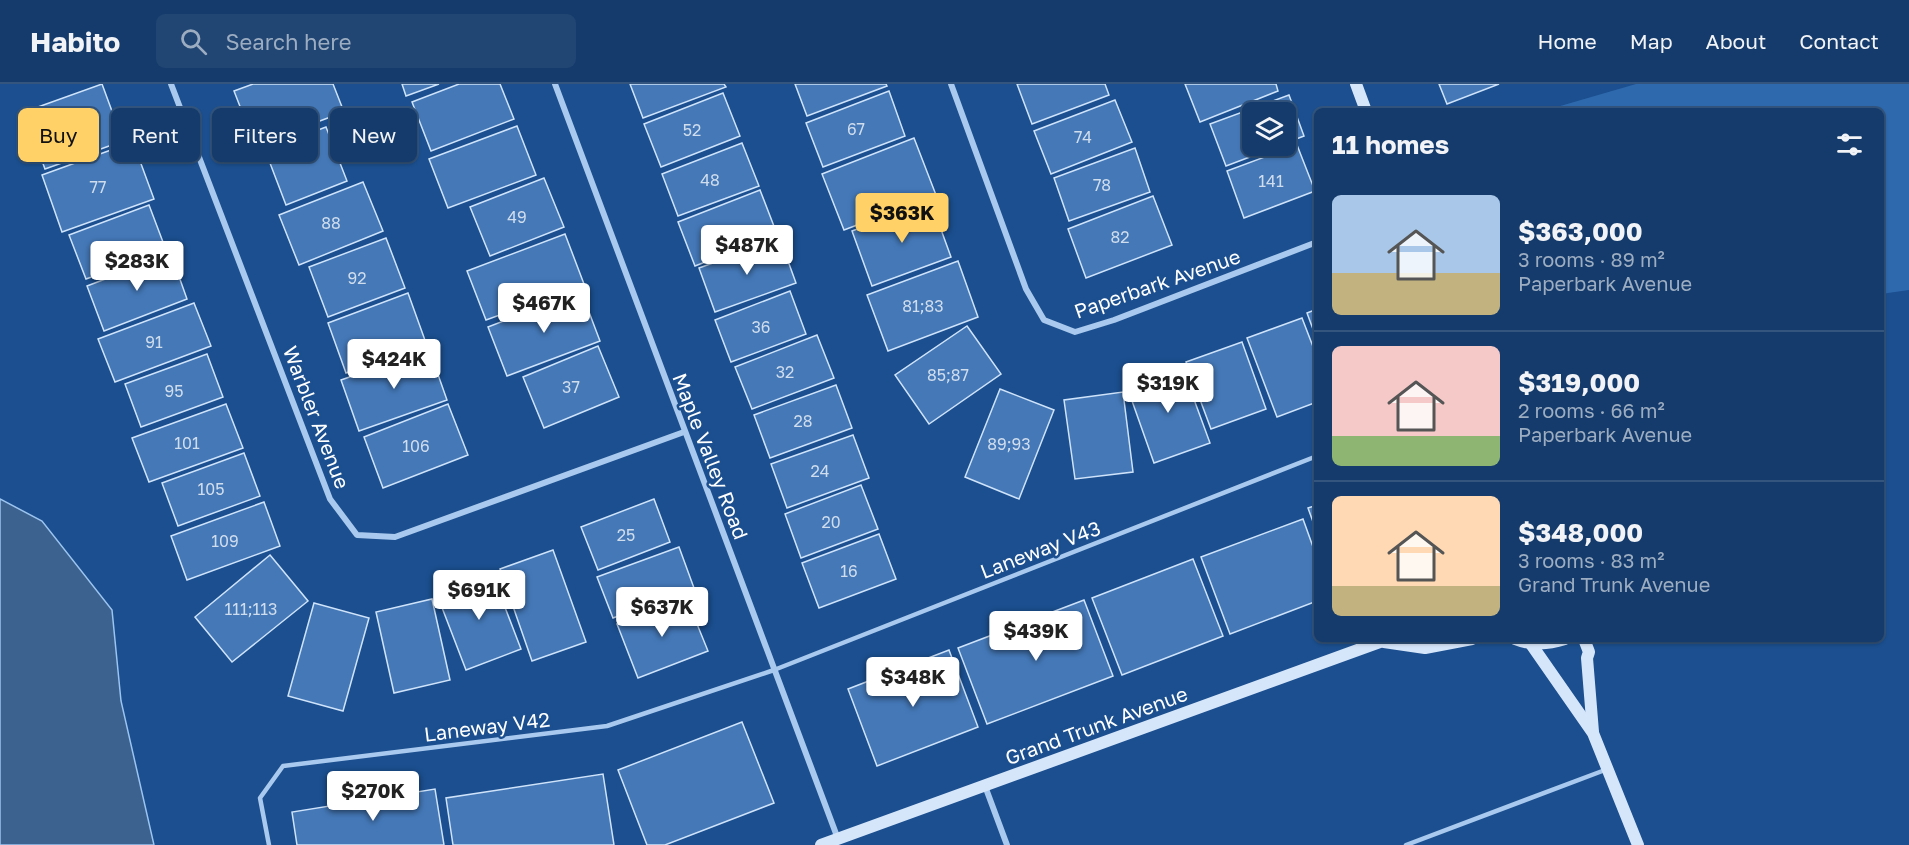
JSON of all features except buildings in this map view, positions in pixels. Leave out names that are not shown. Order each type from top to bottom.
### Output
[{"type":"street","name":"Warbler Avenue","points":[[171,84],[330,499],[357,535],[395,537],[684,432]]},
{"type":"street","name":"Maple Valley Road","points":[[555,84],[838,839]]},
{"type":"street","name":"Paperbark Avenue","points":[[951,84],[1026,289],[1044,320],[1075,332],[1114,320],[1314,243]]},
{"type":"street","points":[[1356,84],[1365,108]]},
{"type":"street","name":"Grand Trunk Avenue","points":[[821,845],[1381,642]]},
{"type":"street","name":"Grand Trunk Avenue","points":[[1396,642],[1425,648],[1456,642]]},
{"type":"street","points":[[1525,642],[1531,644],[1555,642]]},
{"type":"street","points":[[1585,642],[1589,652],[1587,658],[1593,734]]},
{"type":"street","points":[[1531,644],[1593,734],[1638,845]]},
{"type":"street","points":[[985,786],[1007,845]]},
{"type":"lane","name":"Laneway V43","points":[[774,670],[1314,457]]},
{"type":"lane","name":"Laneway V42","points":[[269,845],[260,798],[283,766],[607,726],[774,670]]},
{"type":"lane","points":[[1406,845],[1607,769]]},
{"type":"shaded area","points":[[1636,84],[1909,84],[1909,290],[1884,294],[1884,108],[1553,108]]},
{"type":"shaded area","points":[[0,499],[42,521],[112,610],[121,701],[154,845],[0,845]]}]
